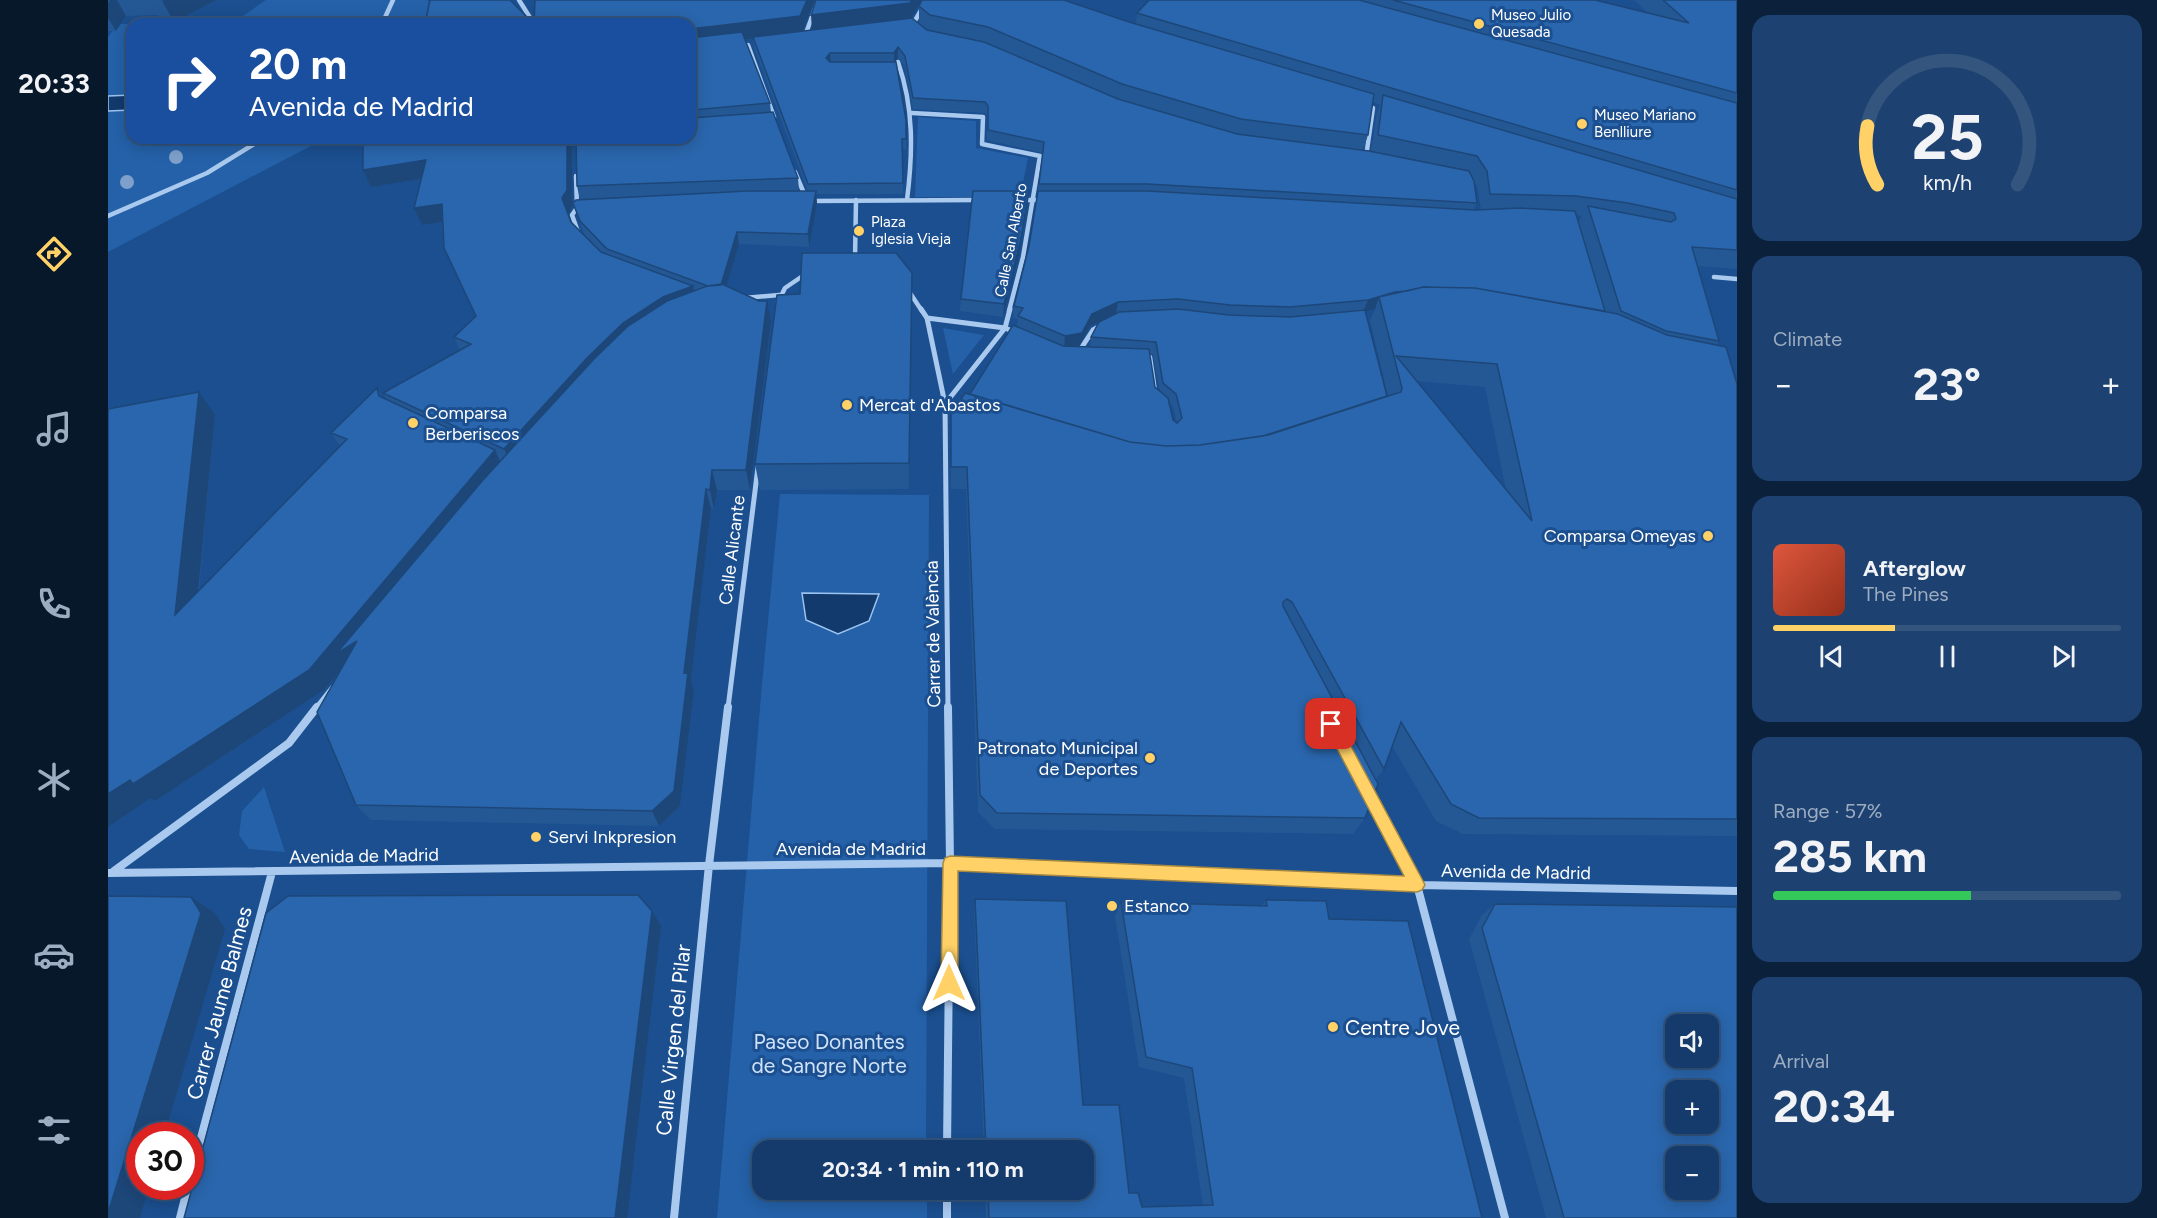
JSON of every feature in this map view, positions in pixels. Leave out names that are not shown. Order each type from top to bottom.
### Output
[{"type":"street","points":[[385,18],[393,0]]},
{"type":"street","points":[[519,0],[530,18]]},
{"type":"street","points":[[805,38],[819,0]]},
{"type":"street","points":[[913,24],[927,0]]},
{"type":"street","points":[[902,26],[913,24],[921,30]]},
{"type":"street","points":[[793,39],[816,36]]},
{"type":"street","points":[[736,46],[759,43]]},
{"type":"street","points":[[748,45],[777,124]]},
{"type":"street","points":[[898,62],[912,113],[914,151],[907,200]]},
{"type":"street","points":[[889,68],[901,68]]},
{"type":"street","points":[[1363,105],[1384,111]]},
{"type":"street","points":[[1366,157],[1373,108]]},
{"type":"street","name":"Calle San Alberto","points":[[912,113],[983,117],[982,144],[1040,156],[1030,201],[1023,257],[1005,328]]},
{"type":"street","points":[[108,216],[207,173],[254,144]]},
{"type":"street","points":[[1354,155],[1378,159]]},
{"type":"street","points":[[794,168],[807,201]]},
{"type":"street","points":[[576,173],[577,208],[572,215],[580,236]]},
{"type":"street","points":[[796,200],[986,200]]},
{"type":"street","points":[[855,263],[856,200]]},
{"type":"street","points":[[1019,200],[1054,200]]},
{"type":"street","points":[[577,208],[589,208]]},
{"type":"street","points":[[845,263],[864,265]]},
{"type":"street","points":[[777,307],[779,295],[793,279],[814,270]]},
{"type":"street","points":[[1714,277],[1737,279]]},
{"type":"street","name":"Carrer de València","points":[[900,279],[913,294],[927,318],[945,404],[950,863]]},
{"type":"street","points":[[737,299],[779,295]]},
{"type":"street","points":[[927,318],[1005,328],[1024,336]]},
{"type":"street","points":[[1070,353],[1084,348],[1093,330],[1104,323]]},
{"type":"street","points":[[968,411],[945,404],[1005,328]]},
{"type":"street","name":"Calle Alicante","points":[[709,865],[758,461]]},
{"type":"street","points":[[111,872],[288,743],[337,681]]},
{"type":"street","points":[[1367,791],[1417,885],[1505,1218]]},
{"type":"street","points":[[948,1140],[950,863]]},
{"type":"street","name":"Avenida de Madrid","points":[[111,872],[950,863],[1417,885],[1737,891]]},
{"type":"street","name":"Calle Virgen del Pilar","points":[[674,1218],[709,865]]},
{"type":"street","name":"Carrer Jaume Balmes","points":[[204,1127],[272,872]]},
{"type":"street","points":[[180,1218],[184,1200]]},
{"type":"street","points":[[947,1200],[947,1218]]},
{"type":"lane","points":[[1077,352],[1087,353]]},
{"type":"lane","points":[[1140,356],[1150,357],[1156,397]]},
{"type":"green space","points":[[266,0],[427,0],[438,7],[438,18],[240,18]]},
{"type":"green space","points":[[118,24],[126,24],[126,144],[315,144],[108,252],[108,37]]},
{"type":"green space","points":[[918,117],[976,121],[976,148],[1028,158],[1020,197],[915,197]]},
{"type":"green space","points":[[943,328],[984,335],[953,374]]},
{"type":"green space","name":"Paseo Donantes de Sangre Norte","points":[[780,494],[929,495],[926,1140],[752,1140],[752,1200],[927,1200],[927,1218],[717,1218]]},
{"type":"green space","points":[[264,787],[285,852],[249,849],[239,835],[242,811]]},
{"type":"shaded area","points":[[126,95],[126,110],[108,111],[108,96]]},
{"type":"shaded area","points":[[802,593],[879,594],[869,621],[838,634],[806,620]]},
{"type":"building","points":[[430,0],[510,0],[528,18],[426,18]]},
{"type":"building","points":[[535,0],[807,0],[800,16],[696,28],[696,18],[534,18]]},
{"type":"building","points":[[816,0],[912,0],[910,3],[811,15]]},
{"type":"building","points":[[922,0],[1064,0],[1129,22],[1374,94],[1368,135],[1241,119],[1122,84],[988,27],[930,15],[919,6]]},
{"type":"building","points":[[1149,0],[1359,0],[1737,103],[1737,190],[1137,13]]},
{"type":"building","points":[[1393,0],[1595,0],[1689,23],[1663,0],[1737,0],[1737,93]]},
{"type":"building","points":[[912,18],[927,30],[984,42],[1118,99],[1237,134],[1369,151],[1469,171],[1474,181],[1477,203],[1148,184],[1039,184],[1044,142],[988,130],[988,106],[985,102],[913,98],[905,56],[898,47],[894,53],[830,53],[826,58],[830,62],[896,62],[906,120],[906,139],[902,139],[903,183],[808,184],[753,37]]},
{"type":"building","points":[[742,32],[770,103],[696,110],[696,37]]},
{"type":"building","points":[[1383,95],[1737,199],[1737,250],[1692,247],[1719,341],[1666,331],[1621,311],[1588,206],[1671,222],[1676,219],[1674,213],[1628,203],[1576,196],[1490,194],[1487,171],[1477,156],[1378,135]]},
{"type":"building","points":[[773,112],[798,178],[577,186],[576,144],[696,144],[696,118]]},
{"type":"building","points":[[363,144],[567,144],[567,190],[562,198],[571,222],[601,252],[693,286],[663,297],[623,323],[588,357],[504,449],[383,393],[471,344],[454,337],[476,316],[444,248],[442,204],[414,208],[426,160],[363,170]]},
{"type":"building","points":[[748,191],[816,191],[808,234],[737,232],[721,285],[708,286],[607,249],[580,221],[573,203],[576,200]]},
{"type":"building","points":[[973,191],[1029,191],[1020,243],[1004,304],[961,299]]},
{"type":"building","points":[[1038,191],[1148,191],[1475,210],[1520,208],[1575,211],[1605,311],[1475,288],[1423,287],[1368,300],[1290,307],[1230,305],[1178,299],[1118,302],[1092,314],[1082,333],[1065,336],[1018,316],[1023,308],[1014,306],[1029,246]]},
{"type":"building","name":"Mercat d'Abastos","points":[[802,253],[896,253],[912,273],[909,463],[755,464],[777,295],[800,294]]},
{"type":"building","points":[[722,284],[759,301],[767,301],[746,470],[712,470],[710,490],[706,489],[684,673],[688,672],[674,791],[652,811],[356,805],[317,712],[357,641],[336,654],[483,480],[594,359],[628,326],[667,301],[707,286]]},
{"type":"building","points":[[1423,287],[1475,288],[1618,314],[1667,335],[1726,347],[1737,384],[1737,819],[1479,818],[1451,804],[1401,722],[1384,769],[1292,602],[1287,599],[1283,602],[1283,606],[1378,784],[1365,818],[997,813],[980,795],[967,467],[951,467],[951,415],[965,393],[1130,442],[1166,446],[1200,445],[1268,435],[1401,392],[1402,388],[1379,297]],"holes":[[[1396,356],[1497,364],[1532,521]]]},
{"type":"building","points":[[1178,309],[1229,315],[1290,317],[1365,310],[1387,396],[1263,436],[1200,445],[1166,446],[1130,442],[970,394],[1013,325],[1063,346],[1149,349],[1155,387],[1168,398],[1173,420],[1177,423],[1182,418],[1176,394],[1163,383],[1156,342],[1091,337],[1099,322],[1119,312]]},
{"type":"building","points":[[377,388],[379,396],[495,450],[309,670],[133,784],[130,780],[108,794],[108,409],[199,392],[175,615],[347,439],[331,433]]},
{"type":"building","points":[[638,895],[652,911],[615,1218],[184,1218],[189,1200],[204,1200],[204,1144],[266,913],[288,896]]},
{"type":"building","points":[[108,896],[191,897],[201,913],[136,1122],[126,1122],[126,1155],[108,1213]]},
{"type":"building","points":[[975,899],[1066,901],[1083,1105],[1119,1105],[1129,1193],[1138,1193],[1142,1207],[1213,1205],[1192,1068],[1146,1057],[1121,902],[1267,906],[1266,900],[1326,901],[1329,919],[1408,921],[1482,1218],[989,1218],[988,1200],[1094,1200],[1094,1140],[986,1140]]},
{"type":"building","points":[[1495,904],[1737,907],[1737,1218],[1564,1218],[1482,928]]},
{"type":"place","name":"Museo Julio Quesada","points":[[1479,24]]},
{"type":"place","name":"Museo Mariano Benlliure","points":[[1582,124]]},
{"type":"place","name":"Plaza Iglesia Vieja","points":[[859,231]]},
{"type":"place","name":"Mercat d'Abastos","points":[[847,405]]},
{"type":"place","name":"Comparsa Berberiscos","points":[[413,423]]},
{"type":"place","name":"Comparsa Omeyas","points":[[1708,536]]},
{"type":"place","name":"Patronato Municipal de Deportes","points":[[1150,758]]},
{"type":"place","name":"Servi Inkpresion","points":[[536,837]]},
{"type":"place","name":"Estanco","points":[[1112,906]]},
{"type":"place","name":"Centre Jove","points":[[1333,1027]]},
{"type":"route","points":[[949,983],[950,863],[1417,885],[1331,724]]}]
